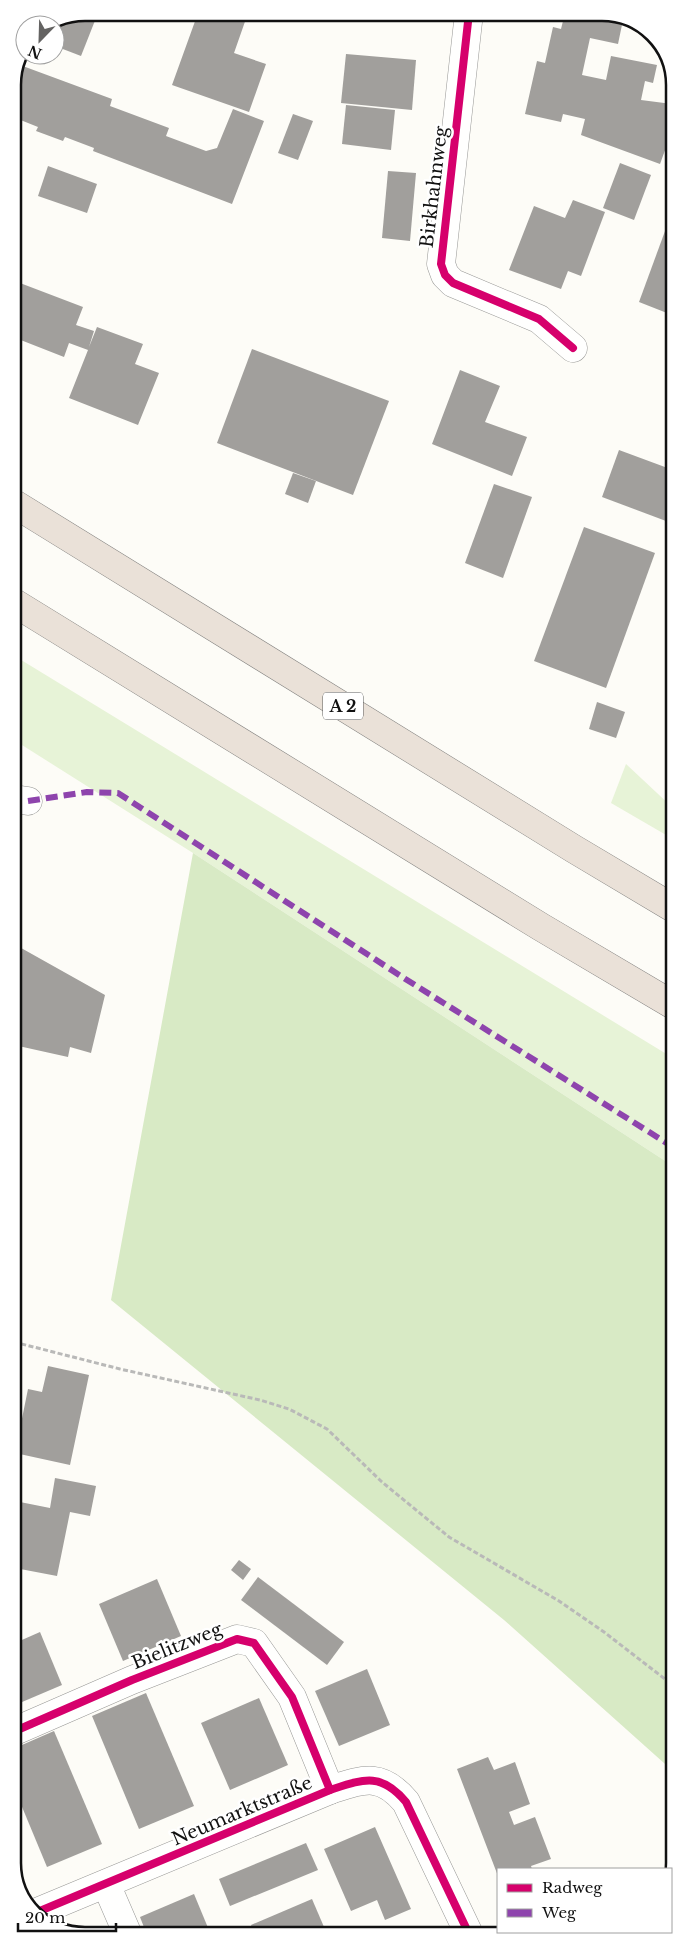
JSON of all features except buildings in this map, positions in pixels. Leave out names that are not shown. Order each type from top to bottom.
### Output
[{"type":"highway","name":"A 2","points":[[21,508],[666,904]]},
{"type":"highway","points":[[21,607],[532,921],[666,1001]]},
{"type":"street","name":"Birkhahnweg","points":[[468,21],[441,264],[445,276],[453,283],[540,319],[573,348]]},
{"type":"street","name":"Bielitzweg","points":[[21,1728],[132,1680],[236,1638],[254,1644],[292,1696],[330,1790]]},
{"type":"street","name":"Neumarktstraße","points":[[42,1910],[330,1790],[356,1781],[370,1780],[382,1782],[395,1789],[406,1802],[466,1927]]},
{"type":"street","points":[[106,1884],[125,1927]]},
{"type":"path","points":[[21,1344],[120,1369],[260,1400],[289,1409],[327,1429],[382,1482],[449,1537],[558,1601],[604,1632],[666,1680]]},
{"type":"green space","points":[[21,660],[666,1054],[666,1161],[193,853],[21,744]]},
{"type":"green space","points":[[626,764],[666,801],[666,835],[611,803]]},
{"type":"green space","points":[[193,853],[666,1161],[666,1765],[504,1620],[111,1300]]},
{"type":"marked path","points":[[28,801],[87,792],[118,793],[407,980],[666,1143]]},
{"type":"cycle path","points":[[468,21],[441,264],[445,275],[453,283],[539,319],[573,348]]},
{"type":"cycle path","points":[[21,1728],[132,1680],[237,1639],[254,1643],[292,1697],[330,1790]]},
{"type":"cycle path","points":[[42,1910],[330,1790],[362,1781],[371,1781],[380,1782],[388,1786],[406,1802],[466,1927]]}]
